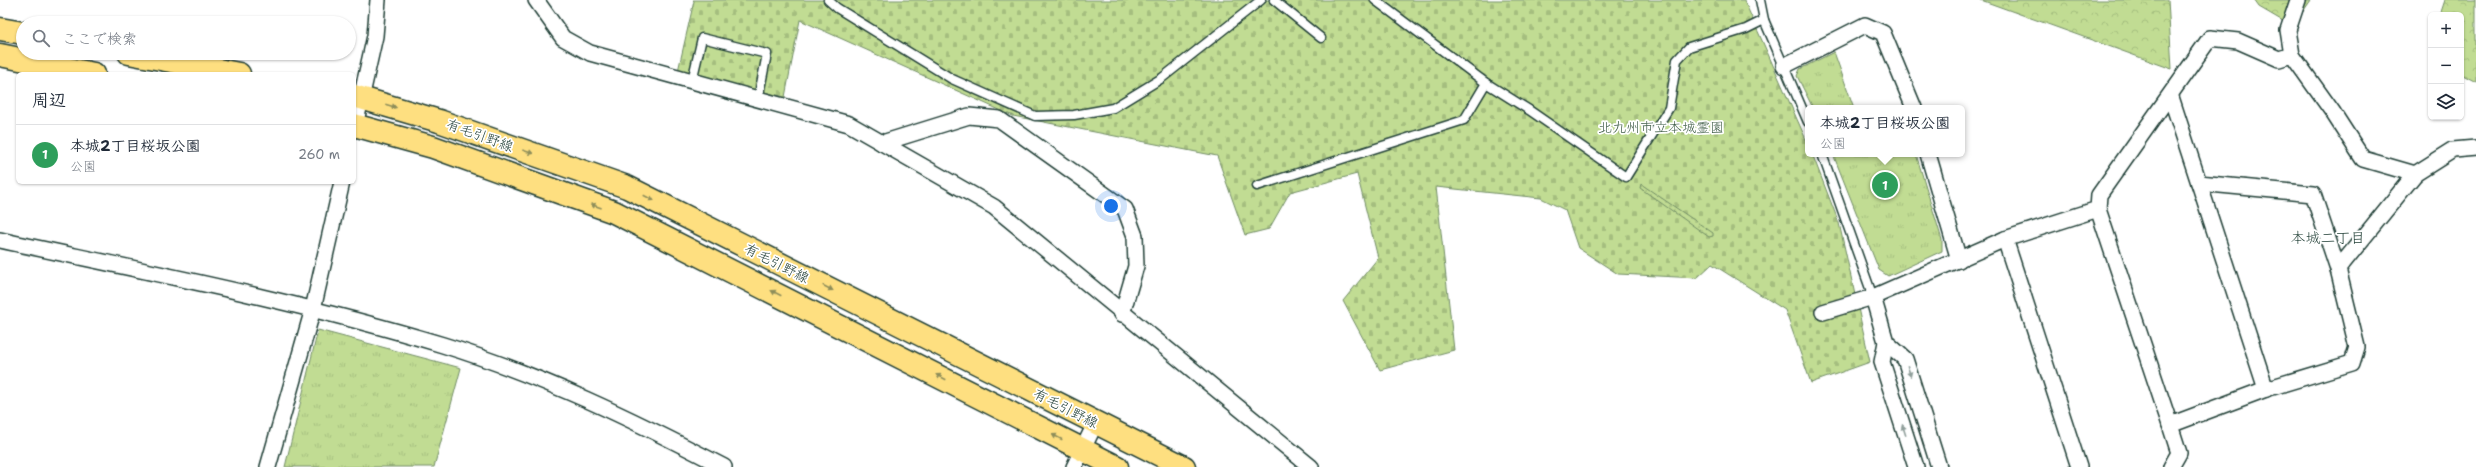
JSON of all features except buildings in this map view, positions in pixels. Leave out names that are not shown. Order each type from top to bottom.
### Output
[{"type":"main road","points":[[0,28],[16,31]]},
{"type":"main road","points":[[0,55],[16,58]]},
{"type":"main road","points":[[25,60],[84,72]]},
{"type":"main road","points":[[166,60],[229,72]]},
{"type":"main road","name":"有毛引野線","points":[[357,96],[439,121],[627,187],[1184,467]]},
{"type":"main road","name":"有毛引野線","points":[[356,128],[433,147],[614,212],[686,247],[1078,458],[1117,467]]},
{"type":"street","points":[[356,106],[357,96],[375,36],[378,0]]},
{"type":"street","points":[[536,0],[563,38],[590,53],[849,124],[994,207],[1122,314],[1311,467]]},
{"type":"street","points":[[2298,0],[2288,30],[2292,55],[2332,111],[2363,159],[2415,174]]},
{"type":"street","points":[[1784,66],[1865,25],[1883,33],[1913,105]]},
{"type":"street","points":[[2171,467],[2179,453],[2098,209],[2099,195],[2171,97],[2210,38],[2238,41],[2278,59],[2292,55]]},
{"type":"street","points":[[2171,97],[2266,389]]},
{"type":"street","points":[[882,143],[969,116],[999,119],[1125,210],[1135,236],[1136,266],[1122,314]]},
{"type":"street","points":[[2338,269],[2415,174],[2454,150],[2476,148]]},
{"type":"street","points":[[1929,157],[1959,260]]},
{"type":"street","points":[[2170,425],[2266,389],[2352,363],[2357,347],[2338,269],[2313,194],[2199,183]]},
{"type":"street","points":[[268,467],[313,309],[342,184]]},
{"type":"street","points":[[1823,312],[1873,297],[2005,239],[2098,209]]},
{"type":"street","points":[[2005,239],[2079,467]]},
{"type":"street","points":[[0,240],[313,309],[445,346],[581,397],[719,466]]},
{"type":"street","points":[[1873,297],[1886,342],[1882,362],[1916,467]]},
{"type":"street","points":[[1886,342],[1905,359],[1939,467]]},
{"type":"street","points":[[1078,458],[1096,422]]},
{"type":"lane","points":[[828,0],[837,8],[952,79],[1035,116],[1074,115],[1113,108],[1162,78],[1261,0]]},
{"type":"lane","points":[[1274,0],[1321,38]]},
{"type":"lane","points":[[1375,0],[1486,83],[1530,110],[1626,177],[1669,108],[1677,60],[1689,47],[1746,29],[1764,20]]},
{"type":"lane","points":[[1760,0],[1764,20],[1805,115]]},
{"type":"lane","points":[[692,81],[702,38],[767,54],[758,99]]},
{"type":"lane","points":[[1257,186],[1464,120],[1486,83]]},
{"type":"lane","points":[[1823,157],[1873,297]]},
{"type":"green space","name":"北九州市立本城霊園","points":[[693,0],[1744,0],[1805,137],[1805,157],[1813,157],[1839,223],[1870,362],[1811,383],[1785,310],[1712,264],[1697,278],[1618,274],[1578,248],[1565,210],[1541,198],[1436,187],[1454,350],[1380,370],[1343,301],[1378,258],[1357,174],[1290,192],[1269,229],[1245,235],[1217,156],[1013,116],[800,20],[785,97],[678,71]]},
{"type":"green space","points":[[1981,0],[2168,0],[2172,69]]},
{"type":"green space","points":[[2254,0],[2311,0],[2302,13],[2288,24],[2259,7]]},
{"type":"green space","points":[[2445,0],[2476,0],[2476,82],[2464,76],[2464,12],[2441,12]]},
{"type":"green space","points":[[1834,52],[1853,105],[1812,105],[1797,76],[1800,69]]},
{"type":"green space","points":[[1834,157],[1917,157],[1942,240],[1942,251],[1888,276],[1879,270]]},
{"type":"green space","points":[[1641,184],[1713,233],[1713,236],[1709,237],[1640,188]]},
{"type":"green space","points":[[318,330],[461,368],[434,467],[285,467]]},
{"type":"place","name":"本城2丁目桜坂公園","points":[[1885,185]]},
{"type":"district","name":"本城二丁目","points":[[2328,238]]}]
